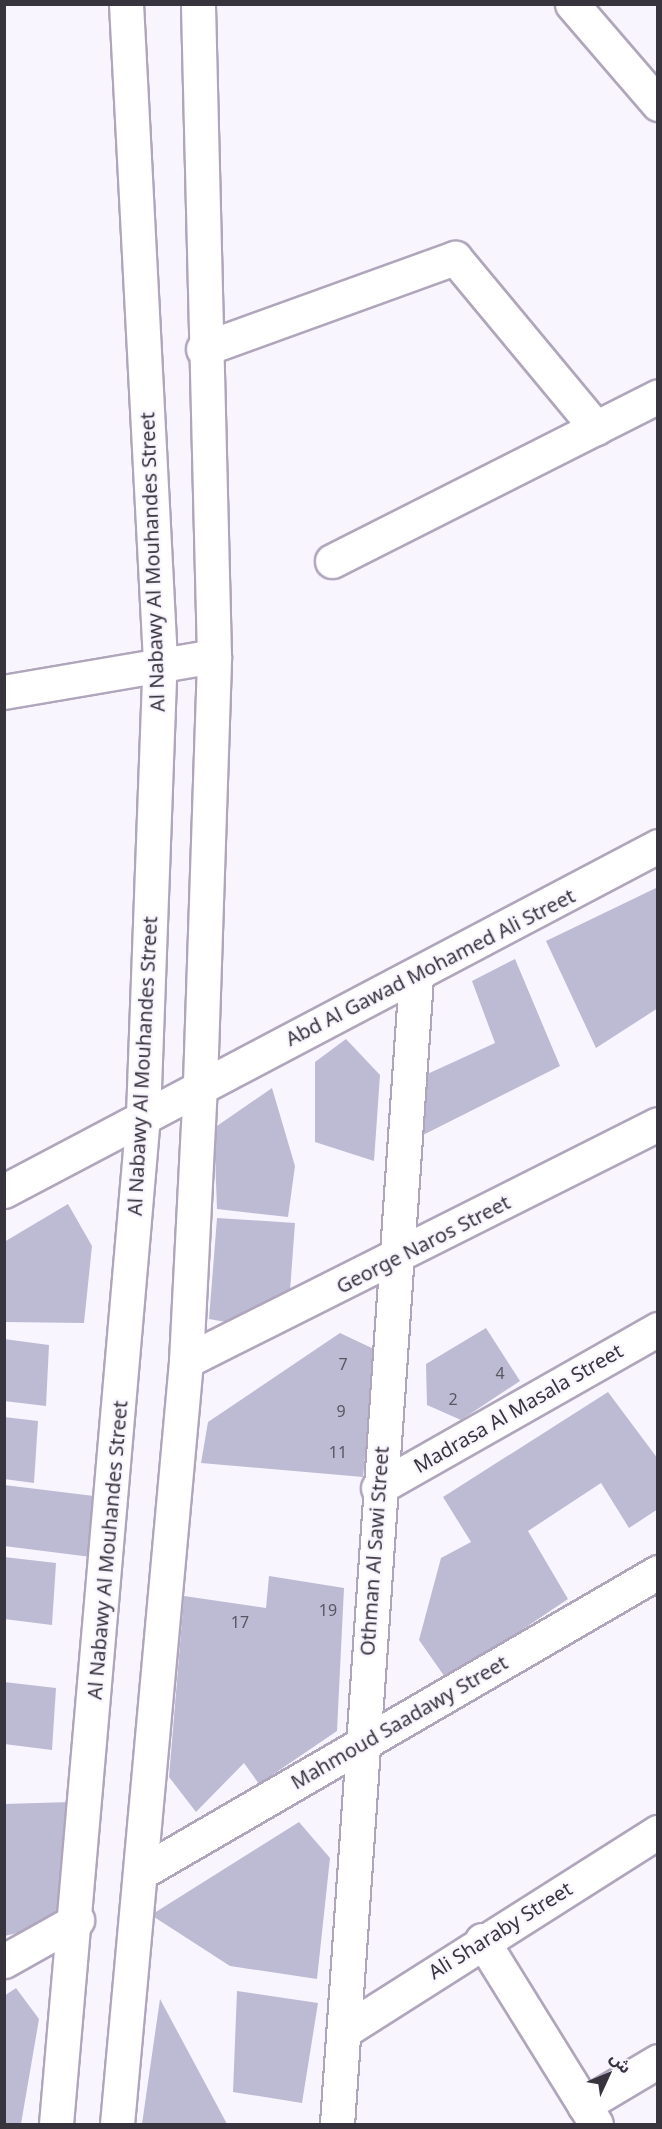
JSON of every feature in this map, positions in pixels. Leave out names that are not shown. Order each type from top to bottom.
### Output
[{"type":"street","name":"Al Nabawy Al Mouhandes Street","points":[[56,2124],[77,1920],[143,1115],[160,661],[126,4]]},
{"type":"street","points":[[149,4],[155,4]]},
{"type":"street","points":[[117,2124],[142,1872],[186,1361],[200,1083],[214,656],[203,349],[198,4]]},
{"type":"street","points":[[572,4],[657,104]]},
{"type":"street","points":[[203,349],[455,258],[596,428]]},
{"type":"street","points":[[332,561],[657,396]]},
{"type":"street","points":[[4,692],[160,661],[214,656]]},
{"type":"street","name":"Abd Al Gawad Mohamed Ali Street","points":[[4,1191],[200,1083],[416,978],[657,846]]},
{"type":"street","name":"Othman Al Sawi Street","points":[[337,2124],[378,1488],[416,978]]},
{"type":"street","name":"George Naros Street","points":[[186,1361],[396,1259],[657,1124]]},
{"type":"street","name":"Madrasa Al Masala Street","points":[[378,1488],[657,1329]]},
{"type":"street","name":"Mahmoud Saadawy Street","points":[[142,1872],[657,1572]]},
{"type":"street","name":"Ali Sharaby Street","points":[[344,2031],[482,1940],[657,1832]]},
{"type":"street","points":[[4,1961],[77,1920]]},
{"type":"street","points":[[482,1940],[590,2115],[657,2061]]},
{"type":"street","points":[[339,2092],[358,2124]]},
{"type":"building","points":[[658,887],[658,1008],[596,1048],[546,941]]},
{"type":"building","points":[[515,959],[560,1066],[417,1138],[423,1076],[495,1043],[472,981]]},
{"type":"building","points":[[346,1039],[380,1075],[374,1161],[315,1142],[315,1062]]},
{"type":"building","points":[[272,1088],[295,1166],[288,1217],[217,1209],[214,1128]]},
{"type":"building","points":[[68,1204],[92,1246],[84,1323],[4,1322],[4,1242]]},
{"type":"building","points":[[217,1218],[295,1223],[290,1291],[243,1325],[209,1319]]},
{"type":"building","points":[[486,1328],[520,1381],[461,1420],[427,1405],[426,1364]]},
{"type":"building","points":[[340,1333],[376,1350],[363,1477],[201,1463],[208,1422]]},
{"type":"building","points":[[4,1339],[49,1345],[46,1406],[4,1401]]},
{"type":"building","points":[[608,1392],[658,1459],[658,1509],[629,1528],[601,1483],[528,1531],[568,1599],[447,1680],[419,1640],[441,1558],[471,1542],[443,1497]]},
{"type":"building","points":[[4,1417],[38,1421],[34,1483],[4,1479]]},
{"type":"building","points":[[4,1485],[102,1497],[99,1558],[4,1546]]},
{"type":"building","points":[[4,1557],[56,1563],[52,1625],[4,1619]]},
{"type":"building","points":[[269,1576],[344,1588],[337,1731],[259,1784],[244,1763],[196,1812],[169,1777],[184,1596],[266,1608]]},
{"type":"building","points":[[4,1682],[56,1688],[52,1750],[4,1744]]},
{"type":"building","points":[[71,1802],[68,1922],[4,1936],[4,1804]]},
{"type":"building","points":[[299,1822],[330,1858],[317,1979],[230,1966],[151,1915]]},
{"type":"building","points":[[16,1988],[39,2019],[21,2124],[4,2124],[4,1996]]},
{"type":"building","points":[[237,1991],[318,2003],[302,2103],[233,2092]]},
{"type":"building","points":[[160,1999],[227,2124],[142,2124]]}]
